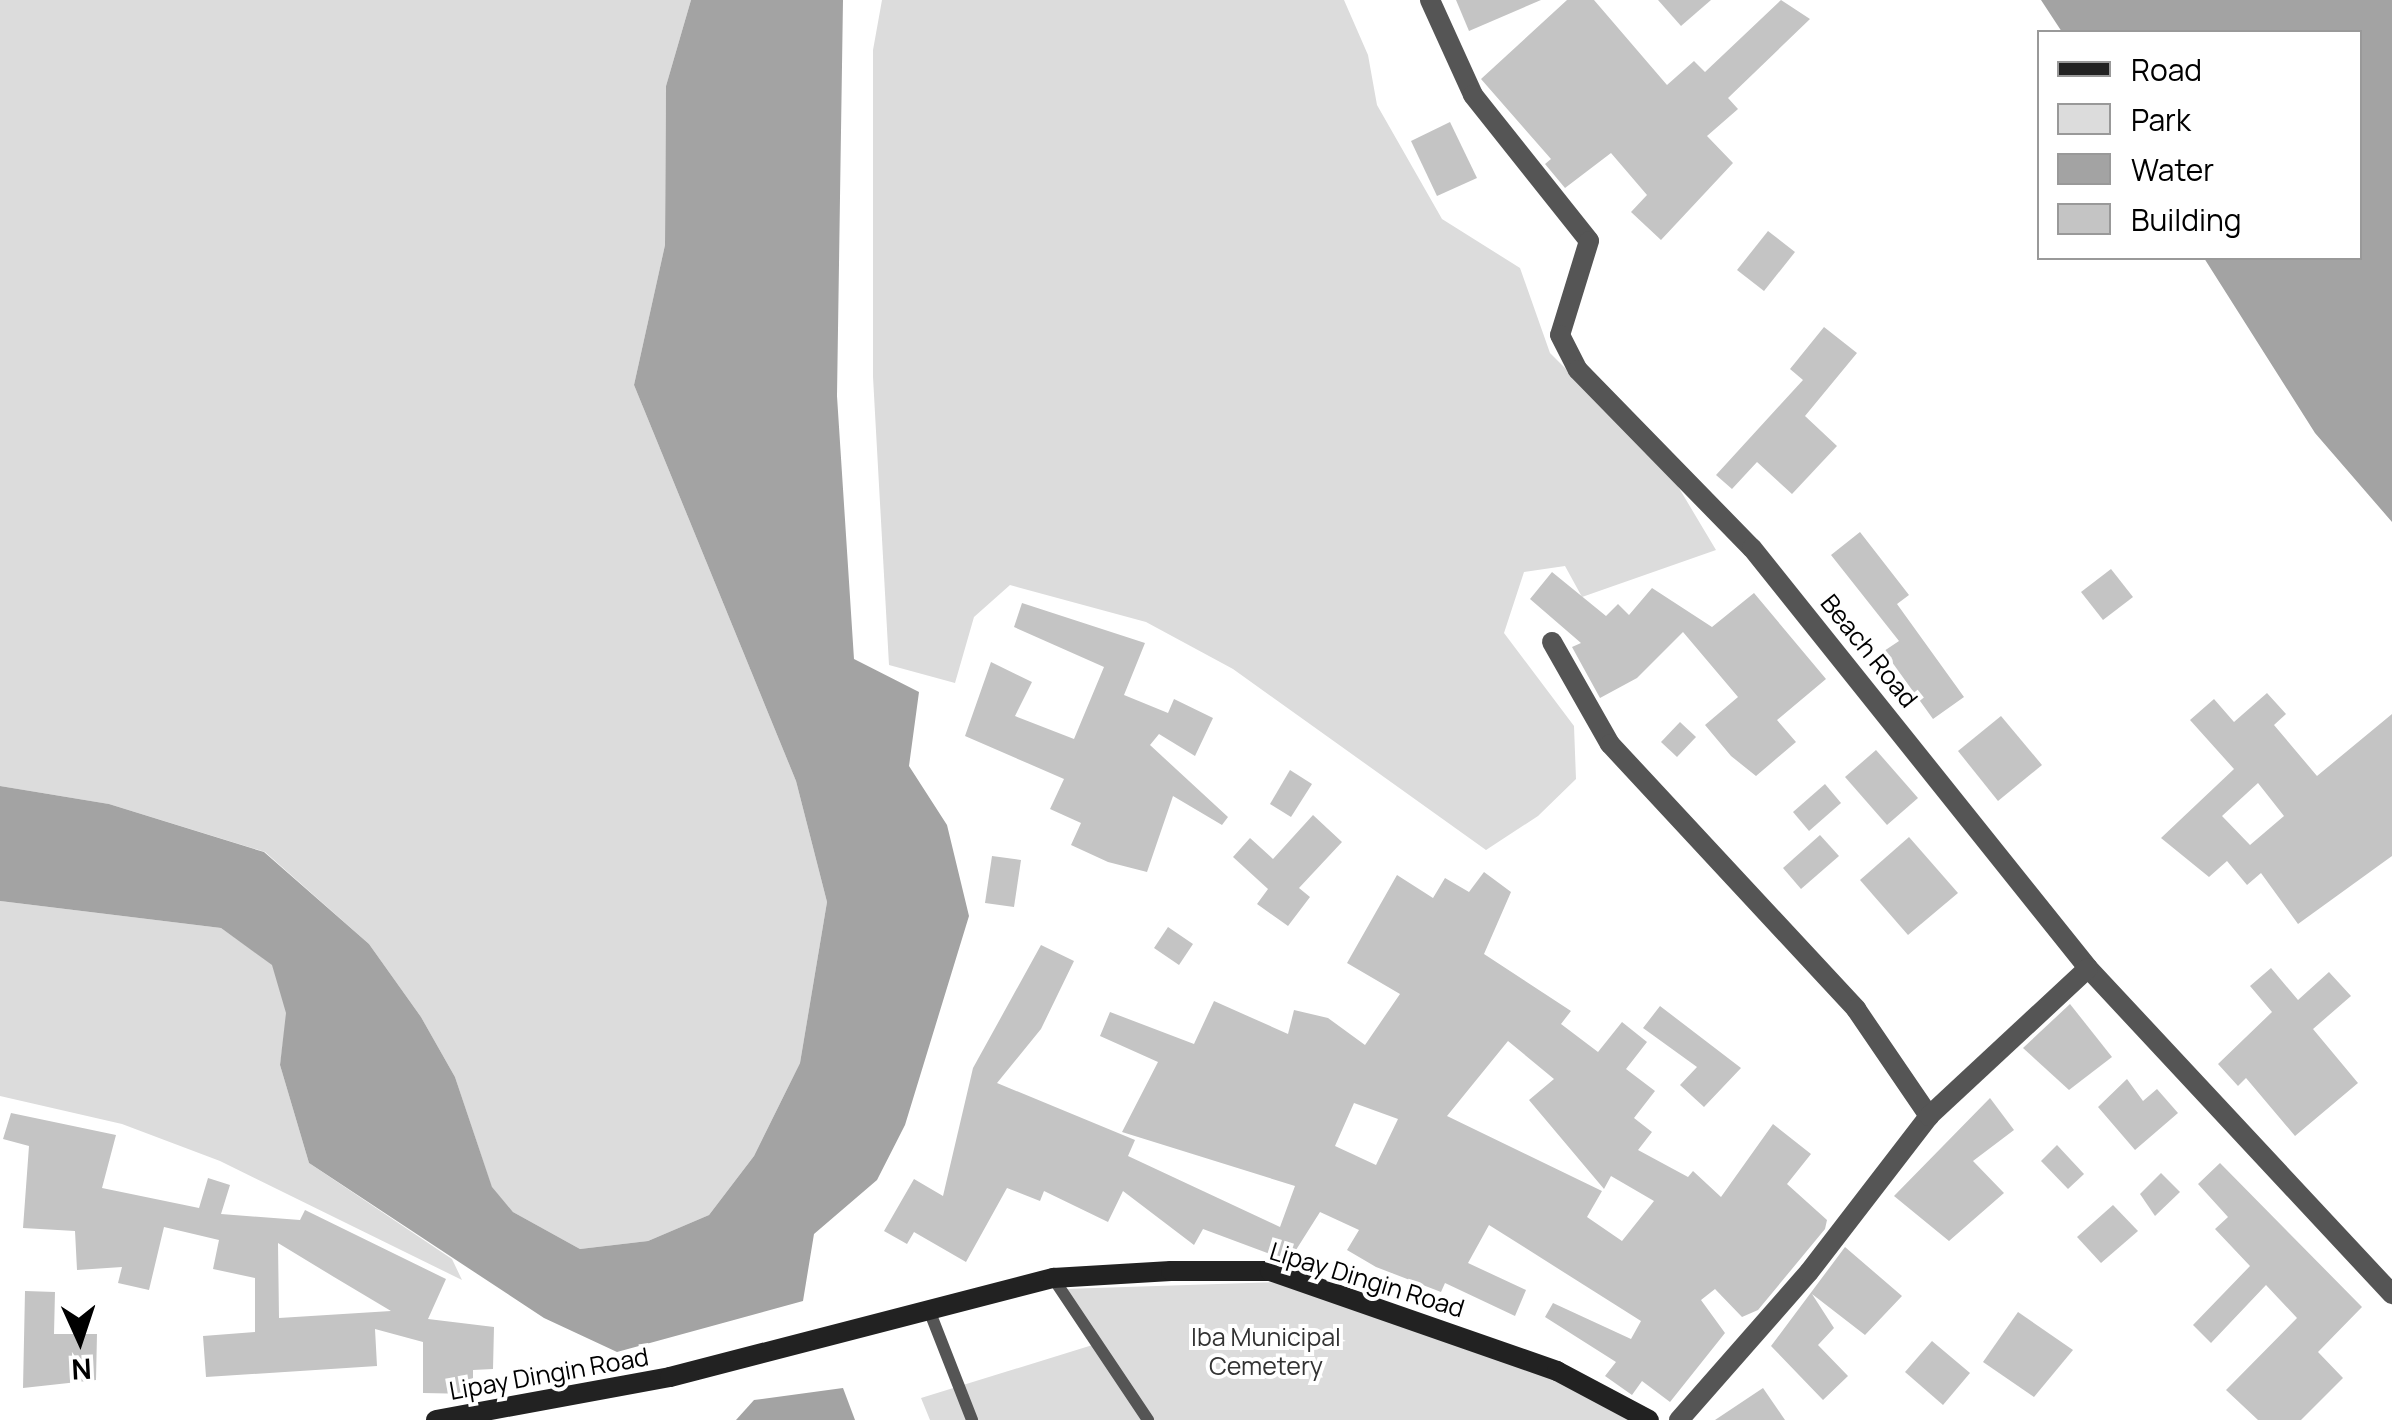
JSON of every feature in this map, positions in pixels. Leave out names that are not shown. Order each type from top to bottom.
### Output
[{"type":"street","name":"Beach Road","points":[[1430,0],[1474,95],[1590,242],[1560,336],[1578,370],[1752,548],[2088,968],[2392,1294]]},
{"type":"street","points":[[1552,642],[1610,744],[1856,1008],[1929,1116]]},
{"type":"street","points":[[1679,1420],[1809,1272],[1929,1116],[2088,968]]},
{"type":"street","name":"Lipay Dingin Road","points":[[436,1420],[670,1377],[1053,1278],[1270,1272],[1557,1371],[1648,1420]]},
{"type":"lane","points":[[1053,1278],[1148,1420]]},
{"type":"lane","points":[[929,1310],[972,1420]]},
{"type":"green space","points":[[0,0],[691,0],[666,86],[665,245],[634,385],[796,781],[827,902],[800,1063],[754,1156],[709,1215],[648,1241],[580,1249],[513,1212],[492,1188],[455,1077],[421,1017],[369,944],[265,852],[109,804],[0,786]]},
{"type":"green space","points":[[882,0],[1344,0],[1368,55],[1377,105],[1442,219],[1520,268],[1550,353],[1670,473],[1716,550],[1582,597],[1565,566],[1524,572],[1504,633],[1574,726],[1576,779],[1538,816],[1486,850],[1233,669],[1146,622],[1010,585],[974,617],[955,683],[889,665],[873,377],[873,50]]},
{"type":"green space","points":[[0,901],[221,928],[273,965],[287,1013],[280,1065],[309,1163],[452,1259],[462,1280],[220,1161],[122,1124],[0,1096]]},
{"type":"green space","name":"Iba Municipal Cemetery","points":[[1277,1282],[1557,1380],[1636,1420],[930,1420],[921,1398],[1099,1343],[1064,1289]]},
{"type":"water","points":[[691,0],[843,0],[837,396],[854,659],[919,692],[909,766],[947,825],[969,916],[905,1125],[877,1180],[814,1234],[803,1301],[617,1352],[544,1318],[309,1163],[280,1065],[286,1013],[272,965],[221,928],[0,901],[0,786],[109,804],[264,852],[369,944],[421,1017],[455,1077],[492,1187],[513,1212],[580,1249],[648,1241],[709,1215],[754,1156],[800,1063],[827,902],[796,781],[634,385],[665,245],[666,86]]},
{"type":"water","points":[[2041,0],[2392,0],[2392,522],[2315,433],[2205,260],[2362,260],[2362,30],[2061,30]]},
{"type":"water","points":[[843,1388],[855,1420],[736,1420],[754,1400]]},
{"type":"building","points":[[1456,0],[1541,0],[1469,31]]},
{"type":"building","points":[[1567,0],[1594,0],[1667,85],[1694,61],[1705,72],[1781,0],[1810,19],[1728,98],[1738,109],[1707,136],[1733,163],[1661,240],[1631,212],[1647,195],[1611,153],[1565,188],[1545,164],[1551,159],[1481,79]]},
{"type":"building","points":[[1658,0],[1711,0],[1681,26]]},
{"type":"building","points":[[1450,122],[1477,178],[1437,196],[1411,141]]},
{"type":"building","points":[[1768,231],[1795,252],[1764,291],[1737,270]]},
{"type":"building","points":[[1824,327],[1857,353],[1805,416],[1837,446],[1792,494],[1757,462],[1732,489],[1716,475],[1803,380],[1790,369]]},
{"type":"building","points":[[1860,532],[1909,595],[1897,604],[1964,697],[1933,719],[1884,651],[1899,641],[1831,555]]},
{"type":"building","points":[[2111,569],[2133,597],[2103,620],[2081,592]]},
{"type":"building","points":[[1552,572],[1606,616],[1618,604],[1629,615],[1652,588],[1712,627],[1754,593],[1826,679],[1777,720],[1796,742],[1756,776],[1731,756],[1705,725],[1738,697],[1683,632],[1637,678],[1600,698],[1572,647],[1581,643],[1530,599]]},
{"type":"building","points":[[1022,603],[1145,643],[1124,695],[1168,713],[1174,699],[1213,718],[1195,756],[1159,734],[1150,745],[1228,817],[1222,825],[1173,796],[1147,872],[1108,862],[1071,845],[1081,823],[1050,809],[1064,779],[965,736],[991,662],[1032,682],[1015,716],[1074,739],[1104,667],[1014,627]]},
{"type":"building","points":[[2267,693],[2286,714],[2274,725],[2317,776],[2392,714],[2392,856],[2298,924],[2261,873],[2247,885],[2227,861],[2209,877],[2161,838],[2234,769],[2190,720],[2214,699],[2234,722]],"holes":[[[2258,783],[2284,816],[2250,845],[2222,816]]]},
{"type":"building","points":[[2001,716],[2042,765],[1998,801],[1958,751]]},
{"type":"building","points":[[1680,722],[1696,737],[1677,757],[1661,742]]},
{"type":"building","points":[[1876,750],[1918,798],[1887,825],[1845,777]]},
{"type":"building","points":[[1290,770],[1312,784],[1291,817],[1270,804]]},
{"type":"building","points":[[1825,784],[1841,803],[1809,831],[1793,812]]},
{"type":"building","points":[[1313,815],[1342,842],[1299,888],[1310,897],[1288,926],[1257,904],[1268,889],[1233,857],[1250,838],[1273,859]]},
{"type":"building","points":[[1820,835],[1839,856],[1801,889],[1783,868]]},
{"type":"building","points":[[1909,837],[1958,893],[1908,935],[1860,880]]},
{"type":"building","points":[[992,856],[1021,860],[1014,907],[985,903]]},
{"type":"building","points":[[1484,872],[1511,892],[1484,954],[1571,1011],[1561,1024],[1598,1052],[1622,1022],[1647,1042],[1626,1069],[1655,1091],[1634,1118],[1652,1132],[1638,1150],[1688,1177],[1693,1171],[1721,1197],[1773,1124],[1811,1154],[1787,1184],[1827,1220],[1825,1229],[1758,1310],[1742,1317],[1715,1289],[1701,1300],[1725,1333],[1670,1402],[1642,1381],[1632,1395],[1605,1376],[1616,1362],[1545,1317],[1553,1303],[1631,1339],[1641,1321],[1489,1225],[1468,1263],[1526,1290],[1515,1316],[1445,1283],[1441,1292],[1376,1267],[1347,1250],[1359,1230],[1320,1212],[1289,1261],[1203,1229],[1194,1245],[1123,1191],[1108,1222],[1044,1191],[1040,1201],[1007,1188],[966,1262],[914,1232],[907,1244],[884,1231],[914,1179],[943,1196],[973,1068],[1041,945],[1074,961],[1041,1029],[997,1083],[1135,1140],[1128,1156],[1280,1227],[1295,1186],[1122,1132],[1158,1062],[1100,1036],[1110,1012],[1194,1044],[1214,1001],[1288,1034],[1294,1010],[1328,1018],[1365,1045],[1400,994],[1347,963],[1397,875],[1433,898],[1445,878],[1469,892]],"holes":[[[1508,1041],[1554,1079],[1529,1100],[1604,1189],[1611,1176],[1654,1201],[1622,1241],[1587,1217],[1602,1191],[1447,1116]],[[1354,1103],[1398,1119],[1376,1165],[1335,1146]]]},
{"type":"building","points":[[1168,927],[1193,944],[1179,965],[1154,948]]},
{"type":"building","points":[[2271,968],[2298,1000],[2329,972],[2351,996],[2313,1029],[2358,1083],[2295,1136],[2246,1078],[2238,1086],[2218,1064],[2272,1012],[2250,986]]},
{"type":"building","points":[[2070,1004],[2112,1057],[2069,1090],[2023,1048]]},
{"type":"building","points":[[1660,1006],[1741,1068],[1704,1107],[1680,1085],[1697,1067],[1643,1028]]},
{"type":"building","points":[[2127,1079],[2143,1101],[2157,1089],[2178,1113],[2135,1150],[2098,1107]]},
{"type":"building","points":[[1990,1098],[2014,1130],[1973,1161],[2004,1193],[1949,1241],[1894,1196]]},
{"type":"building","points":[[11,1113],[116,1135],[102,1188],[199,1208],[208,1178],[230,1185],[221,1214],[300,1220],[305,1210],[446,1279],[428,1319],[494,1327],[493,1369],[473,1370],[473,1394],[423,1393],[423,1342],[375,1329],[377,1366],[206,1377],[203,1336],[255,1332],[255,1278],[213,1269],[219,1240],[164,1227],[149,1290],[118,1283],[122,1267],[77,1270],[75,1231],[23,1228],[29,1146],[3,1139]],"holes":[[[278,1243],[391,1311],[279,1318]]]},
{"type":"building","points":[[2057,1145],[2084,1174],[2068,1189],[2041,1161]]},
{"type":"building","points":[[2220,1163],[2362,1307],[2318,1352],[2343,1378],[2301,1420],[2258,1420],[2226,1390],[2297,1318],[2266,1285],[2211,1343],[2193,1325],[2250,1266],[2215,1229],[2228,1217],[2198,1184]]},
{"type":"building","points":[[2161,1173],[2180,1192],[2155,1216],[2140,1194]]},
{"type":"building","points":[[2113,1205],[2138,1231],[2101,1263],[2077,1237]]},
{"type":"building","points":[[1845,1247],[1902,1296],[1865,1335],[1812,1294],[1834,1328],[1818,1345],[1848,1376],[1823,1400],[1771,1346]]},
{"type":"building","points":[[25,1291],[55,1292],[54,1334],[97,1334],[96,1380],[23,1388]]},
{"type":"building","points":[[2018,1312],[2073,1350],[2034,1397],[1983,1362]]},
{"type":"building","points":[[1932,1341],[1970,1373],[1943,1405],[1905,1372]]},
{"type":"building","points":[[1763,1388],[1785,1420],[1715,1420]]}]
